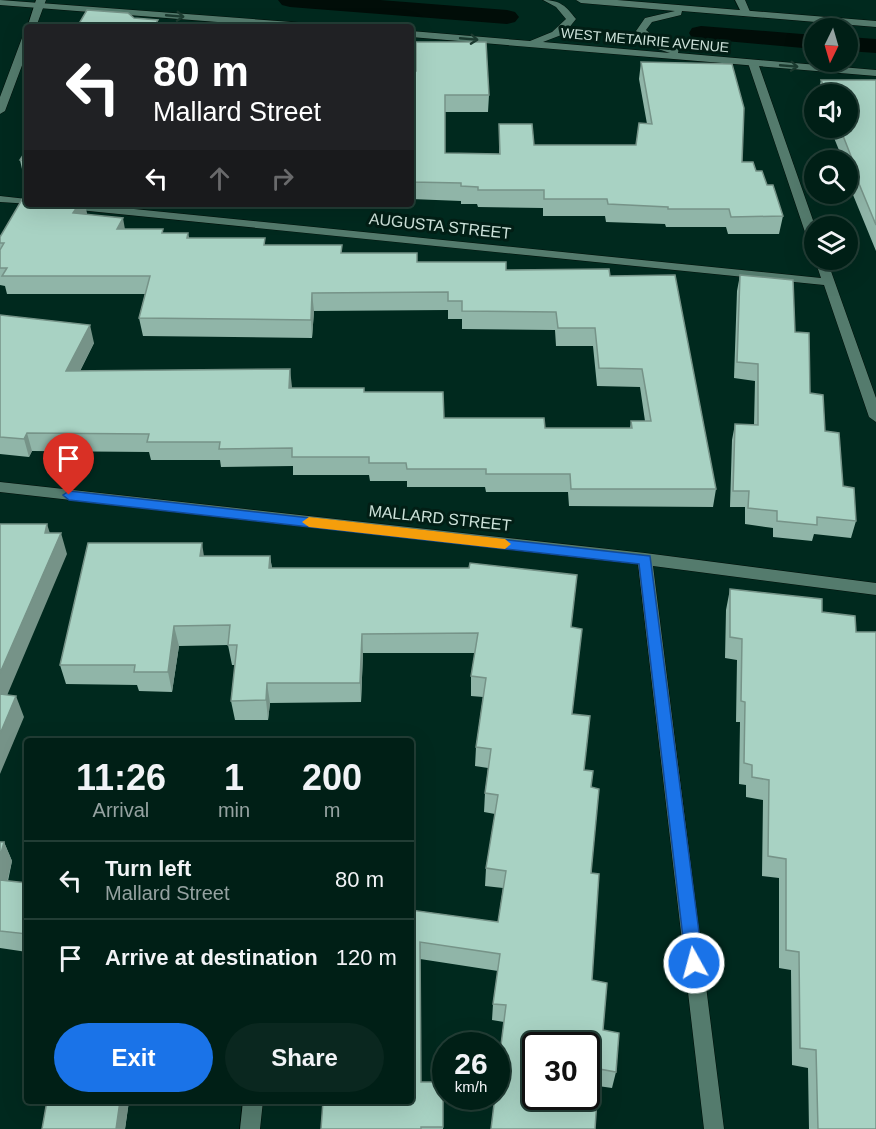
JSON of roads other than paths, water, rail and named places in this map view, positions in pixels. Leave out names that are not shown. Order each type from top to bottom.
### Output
[{"type":"street","points":[[89,0],[116,11]]},
{"type":"street","points":[[526,44],[552,37],[566,29],[571,19],[560,5],[548,0]]},
{"type":"street","points":[[581,0],[876,24]]},
{"type":"street","points":[[740,0],[746,14]]},
{"type":"street","points":[[0,2],[40,2],[116,11],[280,24]]},
{"type":"street","points":[[32,24],[40,2]]},
{"type":"street","points":[[694,58],[659,46],[641,31],[649,20],[671,13],[720,12]]},
{"type":"street","name":"WEST METAIRIE AVENUE","points":[[414,34],[876,73]]},
{"type":"street","points":[[0,111],[24,46]]},
{"type":"street","points":[[753,63],[805,216]]},
{"type":"street","points":[[0,199],[24,202]]},
{"type":"street","name":"AUGUSTA STREET","points":[[78,207],[828,282]]},
{"type":"street","points":[[824,270],[876,417]]},
{"type":"street","name":"MALLARD STREET","points":[[0,488],[645,560],[876,589]]},
{"type":"street","points":[[645,560],[714,1129]]},
{"type":"street","points":[[250,1129],[253,1104]]},
{"type":"waterway","points":[[290,0],[507,17]]},
{"type":"waterway","points":[[701,33],[804,41]]},
{"type":"waterway","points":[[858,45],[876,46]]}]
